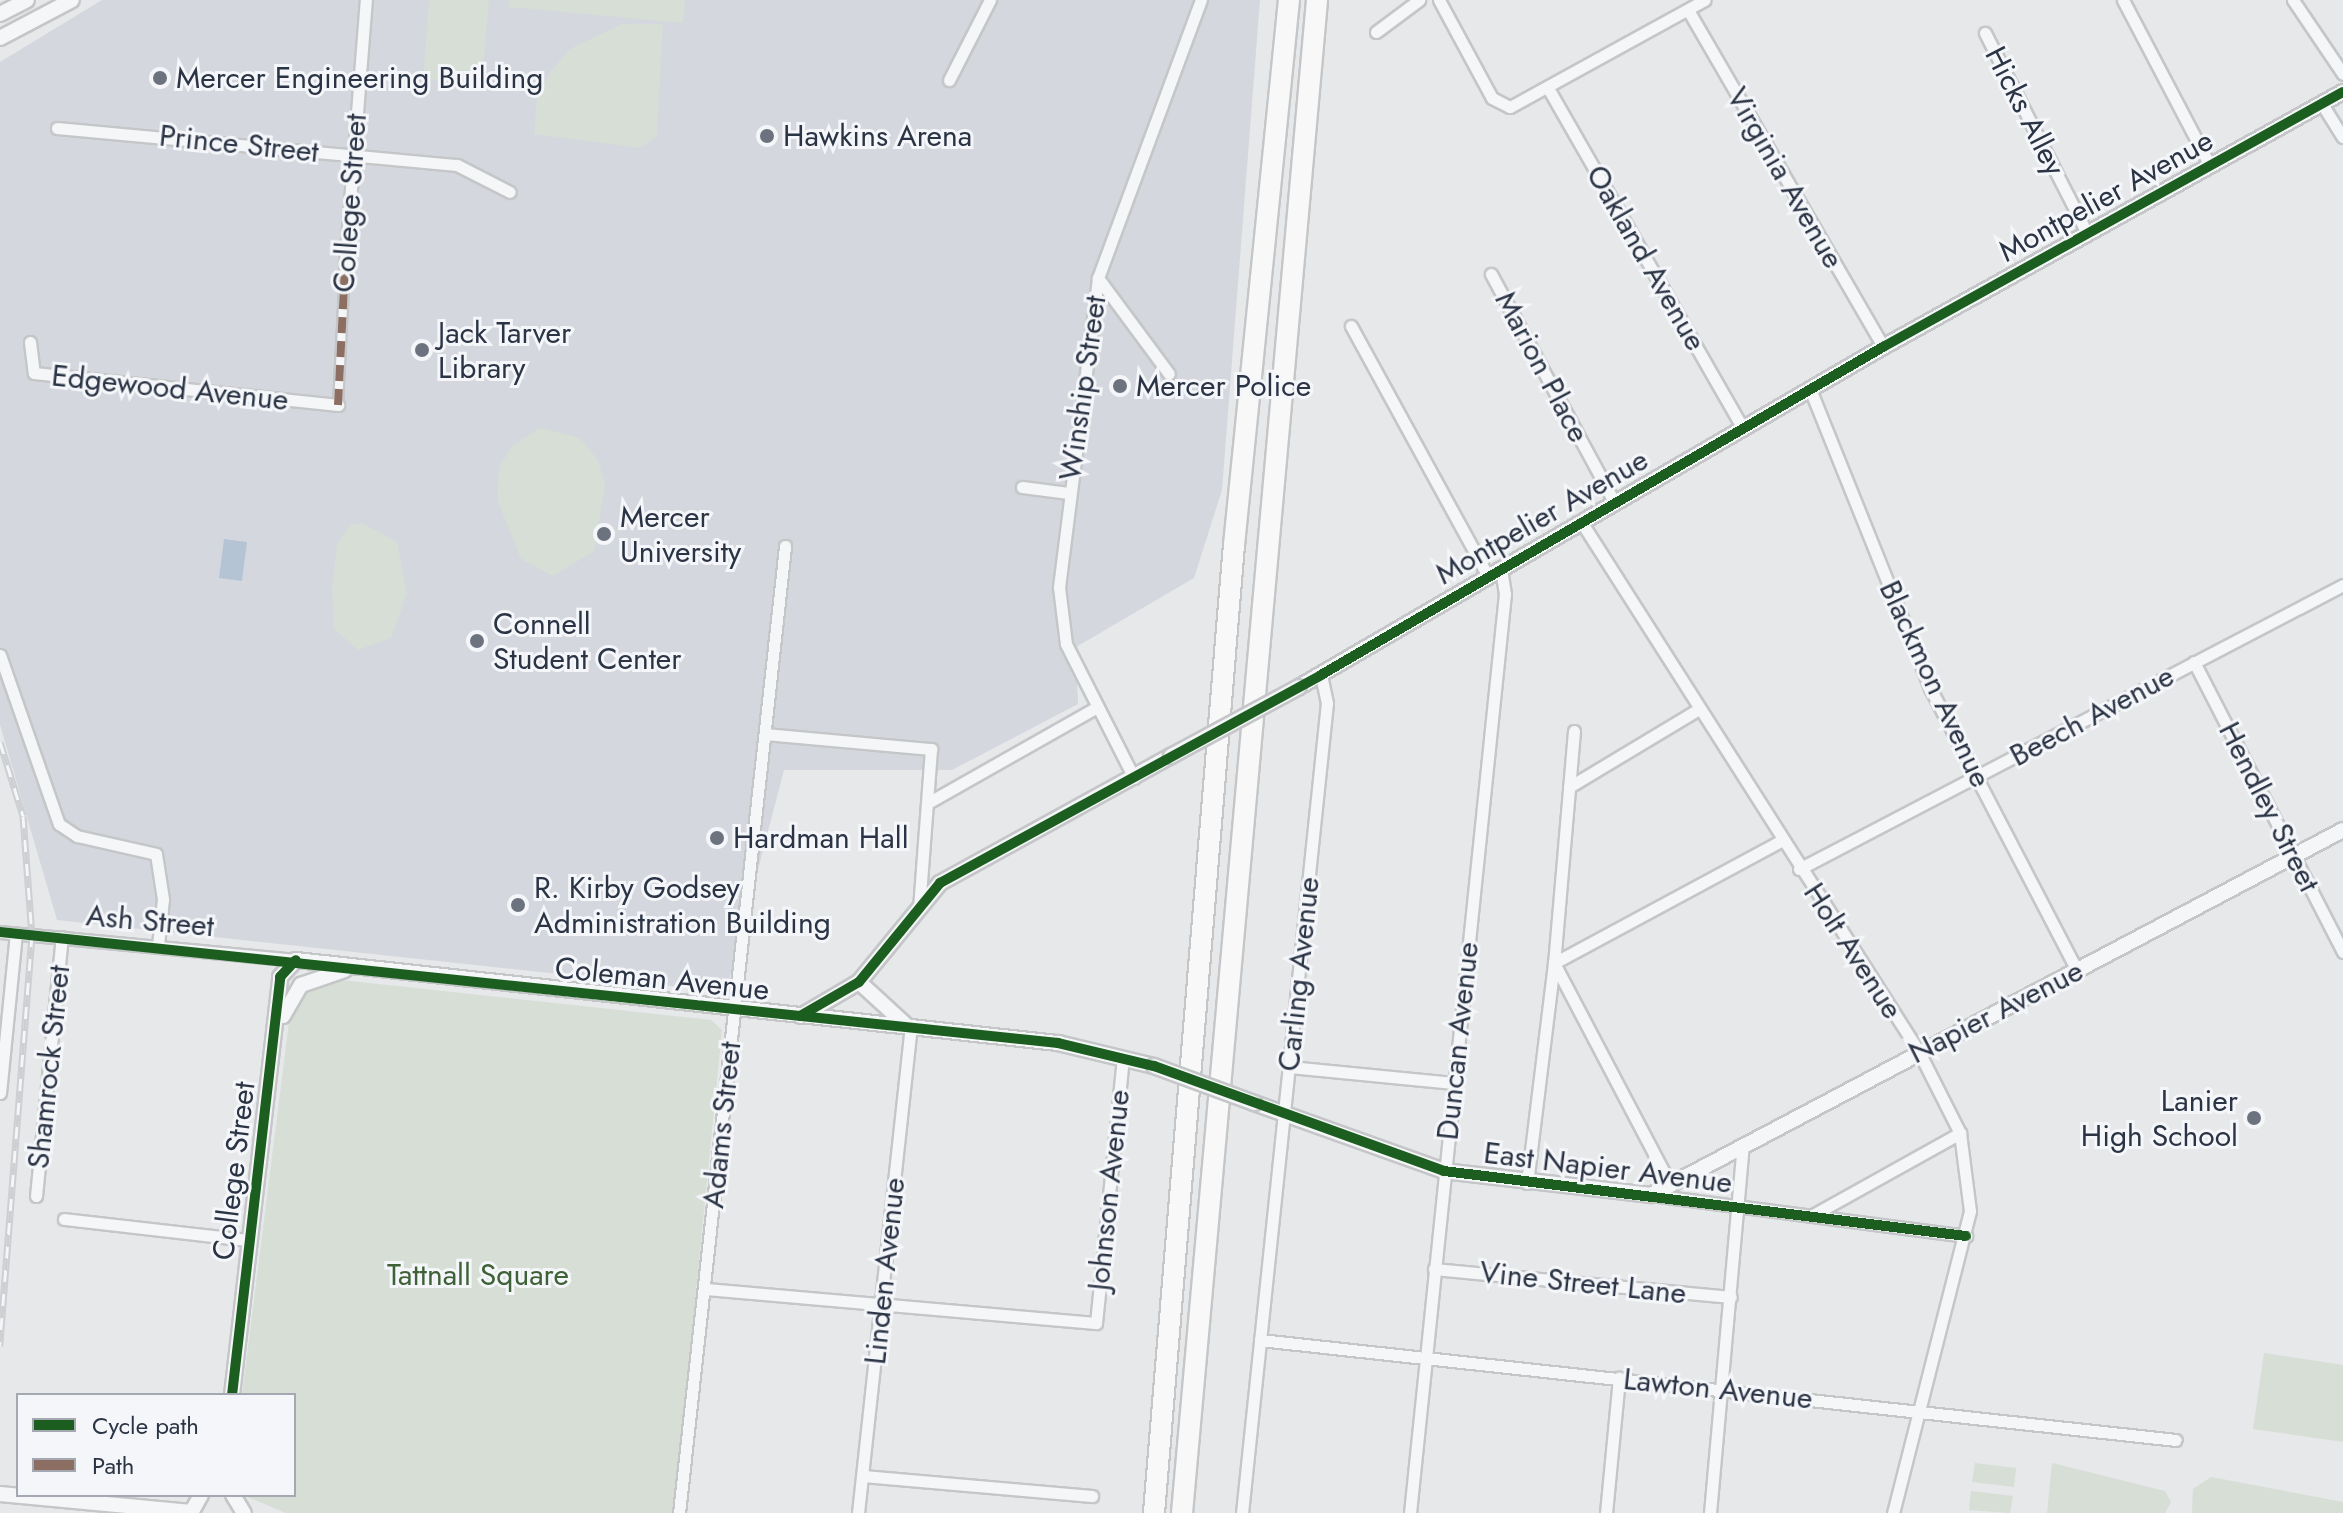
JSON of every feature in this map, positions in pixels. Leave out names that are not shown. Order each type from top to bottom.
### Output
[{"type":"highway","points":[[1274,0],[1280,95]]},
{"type":"highway","points":[[1154,1513],[1234,545],[1289,0]]},
{"type":"highway","points":[[1182,1513],[1317,0]]},
{"type":"street","points":[[0,14],[27,0]]},
{"type":"street","points":[[0,38],[72,0]]},
{"type":"street","name":"College Street","points":[[338,405],[352,156],[366,0]]},
{"type":"street","points":[[949,80],[990,0]]},
{"type":"street","name":"Winship Street","points":[[1134,778],[1066,644],[1059,587],[1098,278],[1201,0]]},
{"type":"street","points":[[1376,32],[1419,0]]},
{"type":"street","points":[[1439,0],[1492,98],[1510,107],[1705,0]]},
{"type":"street","points":[[2123,0],[2210,166]]},
{"type":"street","points":[[2293,0],[2343,74]]},
{"type":"street","name":"Virginia Avenue","points":[[1688,10],[1883,347]]},
{"type":"street","name":"Hicks Alley","points":[[1985,33],[2087,233]]},
{"type":"street","name":"Oakland Avenue","points":[[1548,88],[1743,428]]},
{"type":"street","name":"Montpelier Avenue","points":[[797,1017],[859,982],[940,883],[1321,675],[1883,347],[2343,92]]},
{"type":"street","points":[[2322,104],[2343,137]]},
{"type":"street","name":"Prince Street","points":[[57,128],[457,165],[510,192]]},
{"type":"street","name":"Marion Place","points":[[1491,274],[1615,503]]},
{"type":"street","points":[[1098,278],[1169,374]]},
{"type":"street","name":"Duncan Avenue","points":[[1351,326],[1505,594],[1410,1513]]},
{"type":"street","name":"Edgewood Avenue","points":[[30,342],[34,373],[338,405]]},
{"type":"street","name":"Blackmon Avenue","points":[[1810,389],[1930,688],[2077,970]]},
{"type":"street","points":[[1022,487],[1069,493]]},
{"type":"street","name":"Holt Avenue","points":[[1582,523],[1781,841],[1919,1052],[1960,1133],[1971,1183],[1966,1236],[1893,1513]]},
{"type":"street","name":"Adams Street","points":[[679,1513],[706,1289],[785,546]]},
{"type":"street","name":"Beech Avenue","points":[[1799,869],[2343,585]]},
{"type":"street","points":[[0,655],[59,824],[77,836],[156,854],[163,899],[158,945]]},
{"type":"street","name":"Hendley Street","points":[[2194,662],[2343,952]]},
{"type":"street","name":"Carling Avenue","points":[[1242,1513],[1327,703],[1321,675]]},
{"type":"street","points":[[931,801],[1097,707]]},
{"type":"street","points":[[1569,787],[1699,709]]},
{"type":"street","points":[[1527,1183],[1554,963],[1574,731]]},
{"type":"street","points":[[765,734],[931,749],[931,801],[919,907]]},
{"type":"street","name":"Napier Avenue","points":[[1651,1195],[2343,830]]},
{"type":"street","points":[[1554,963],[1781,841]]},
{"type":"street","name":"Ash Street","points":[[0,932],[296,960]]},
{"type":"street","name":"Shamrock Street","points":[[0,1093],[16,934]]},
{"type":"street","name":"Shamrock Street","points":[[36,1196],[62,937]]},
{"type":"street","name":"College Street","points":[[232,1393],[280,977],[296,960]]},
{"type":"street","name":"Coleman Avenue","points":[[296,960],[734,1012],[911,1028],[1123,1057],[1254,1103]]},
{"type":"street","points":[[1554,963],[1670,1184]]},
{"type":"street","points":[[273,1046],[294,991],[359,967]]},
{"type":"street","points":[[859,982],[911,1028]]},
{"type":"street","name":"Linden Avenue","points":[[858,1513],[911,1028]]},
{"type":"street","name":"Johnson Avenue","points":[[881,1303],[1096,1323],[1123,1057]]},
{"type":"street","points":[[1290,1067],[1453,1083]]},
{"type":"street","name":"East Napier Avenue","points":[[1254,1103],[1444,1171],[1966,1236]]},
{"type":"street","points":[[1810,1217],[1960,1133]]},
{"type":"street","points":[[1710,1513],[1743,1145]]},
{"type":"street","points":[[64,1219],[249,1240]]},
{"type":"street","name":"Vine Street Lane","points":[[1434,1269],[1731,1297]]},
{"type":"street","points":[[706,1289],[881,1303]]},
{"type":"street","name":"Lawton Avenue","points":[[1260,1340],[2176,1440]]},
{"type":"street","points":[[1606,1513],[1619,1378]]},
{"type":"street","points":[[863,1476],[1092,1496]]},
{"type":"street","points":[[33,1497],[191,1512]]},
{"type":"shaded area","name":"Mercer University","points":[[102,0],[1260,0],[1222,490],[1194,578],[1076,647],[1078,704],[952,770],[784,770],[726,992],[57,920],[0,725],[0,62]]},
{"type":"green space","points":[[429,0],[489,0],[482,83],[423,79]]},
{"type":"green space","points":[[509,0],[685,0],[683,23],[508,7]]},
{"type":"green space","points":[[622,24],[663,24],[657,136],[640,148],[534,134],[537,97],[551,71],[570,49]]},
{"type":"green space","points":[[540,428],[580,438],[598,460],[605,485],[594,551],[553,576],[521,559],[497,499],[499,467],[512,446]]},
{"type":"green space","points":[[362,523],[397,542],[407,593],[391,638],[358,650],[334,629],[332,588],[337,544],[350,525]]},
{"type":"green space","name":"Tattnall Square","points":[[332,979],[711,1020],[722,1030],[674,1513],[286,1513],[248,1497],[296,1497],[296,1393],[242,1393],[290,1014],[304,989]]},
{"type":"green space","points":[[2264,1353],[2343,1365],[2343,1442],[2253,1429]]},
{"type":"green space","points":[[1975,1463],[2016,1468],[2014,1487],[1972,1482]]},
{"type":"green space","points":[[2052,1463],[2165,1491],[2171,1502],[2165,1513],[2047,1513]]},
{"type":"green space","points":[[2211,1477],[2343,1502],[2343,1513],[2192,1513],[2193,1489]]},
{"type":"green space","points":[[1971,1491],[2013,1496],[2010,1513],[1969,1510]]},
{"type":"water","points":[[224,539],[247,542],[242,581],[219,578]]},
{"type":"railway","points":[[0,742],[23,816],[32,935],[0,1346]]},
{"type":"marked path","points":[[338,405],[345,265]]},
{"type":"cycle path","points":[[800,1016],[859,982],[940,883],[1321,675],[1883,347],[2343,92]]},
{"type":"cycle path","points":[[0,932],[1058,1043],[1154,1066],[1444,1171],[1966,1236]]},
{"type":"cycle path","points":[[232,1393],[280,977],[296,960]]},
{"type":"place","name":"Mercer Engineering Building","points":[[160,78]]},
{"type":"place","name":"Hawkins Arena","points":[[767,136]]},
{"type":"place","name":"Jack Tarver Library","points":[[422,350]]},
{"type":"place","name":"Mercer Police","points":[[1120,386]]},
{"type":"place","name":"Mercer University","points":[[604,534]]},
{"type":"place","name":"Connell Student Center","points":[[477,641]]},
{"type":"place","name":"Hardman Hall","points":[[717,838]]},
{"type":"place","name":"R. Kirby Godsey Administration Building","points":[[518,905]]},
{"type":"place","name":"Lanier High School","points":[[2254,1118]]}]
